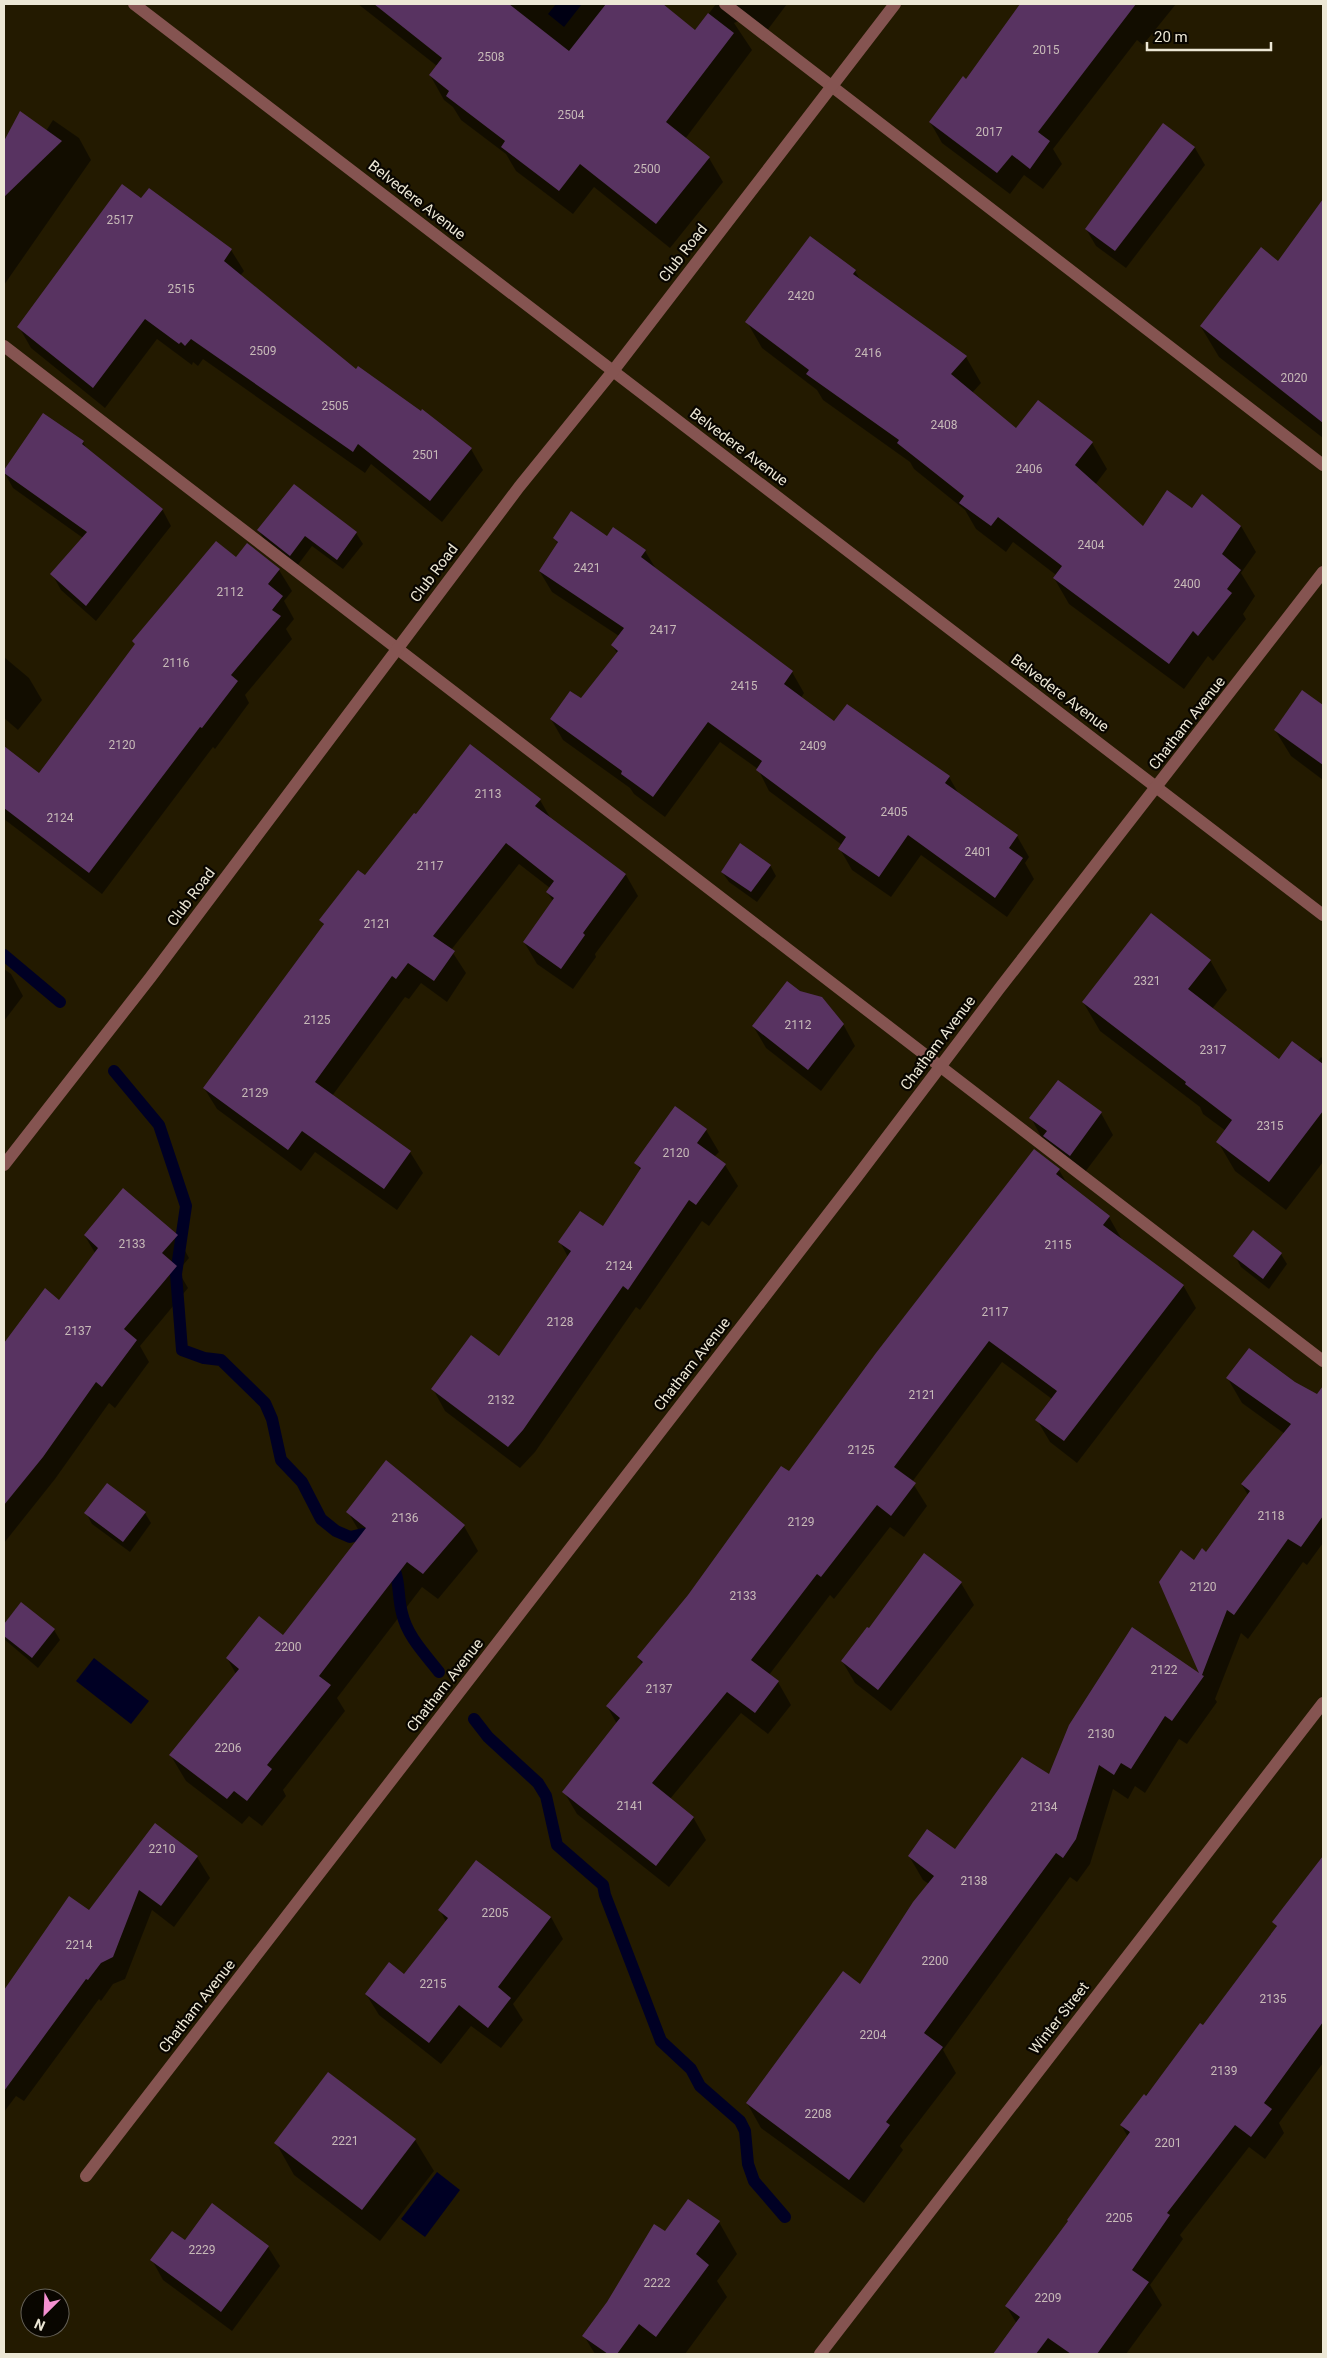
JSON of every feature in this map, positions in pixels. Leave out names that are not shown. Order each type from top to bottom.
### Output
[{"type":"street","name":"Belvedere Avenue","points":[[134,4],[1158,787],[1323,916]]},
{"type":"street","points":[[725,4],[1323,466]]},
{"type":"street","name":"Club Road","points":[[4,1165],[150,978],[519,486],[612,371],[895,4]]},
{"type":"street","points":[[4,346],[1323,1361]]},
{"type":"street","name":"Chatham Avenue","points":[[86,2176],[1323,572]]},
{"type":"street","name":"Winter Street","points":[[820,2354],[1323,1703]]},
{"type":"water","points":[[556,4],[582,4],[564,27],[548,14]]},
{"type":"water","points":[[94,1658],[149,1701],[131,1724],[76,1681]]},
{"type":"water","points":[[437,2172],[460,2190],[425,2237],[401,2219]]},
{"type":"building","points":[[374,4],[509,4],[569,51],[606,4],[663,4],[695,30],[708,13],[734,33],[666,122],[710,157],[656,224],[580,164],[559,191],[501,147],[505,141],[446,96],[449,91],[429,75],[442,58]]},
{"type":"building","points":[[1020,4],[1136,4],[1038,132],[1050,141],[1030,169],[1012,155],[997,173],[929,122],[963,76],[966,79]]},
{"type":"building","points":[[20,111],[62,141],[4,197],[4,141]]},
{"type":"building","points":[[1163,123],[1195,147],[1115,251],[1085,229]]},
{"type":"building","points":[[122,184],[141,198],[149,188],[232,249],[224,261],[356,369],[358,366],[421,411],[422,409],[472,448],[430,501],[358,444],[353,452],[191,339],[185,346],[181,342],[179,344],[145,319],[93,388],[17,327]]},
{"type":"building","points":[[1323,199],[1323,423],[1200,326],[1261,247],[1278,261]]},
{"type":"building","points":[[810,236],[856,270],[853,274],[967,356],[951,374],[1016,428],[1038,400],[1093,442],[1075,465],[1143,526],[1167,490],[1192,508],[1202,494],[1241,526],[1222,554],[1241,570],[1227,589],[1232,593],[1198,636],[1193,631],[1169,664],[1053,578],[1062,566],[998,517],[991,526],[959,503],[964,496],[897,443],[899,440],[806,374],[809,370],[745,322]]},
{"type":"building","points":[[43,413],[84,441],[82,444],[163,509],[86,606],[50,574],[87,532],[4,473],[4,470]]},
{"type":"building","points":[[294,484],[357,532],[337,560],[305,536],[290,556],[257,530]]},
{"type":"building","points":[[571,511],[607,536],[613,527],[646,550],[641,557],[793,671],[784,684],[834,721],[847,704],[950,776],[945,783],[1018,835],[1009,848],[1023,858],[995,898],[908,835],[879,877],[838,849],[846,837],[756,770],[762,761],[708,722],[653,797],[621,774],[622,771],[550,719],[570,691],[581,698],[618,651],[611,645],[624,628],[539,571],[558,542],[553,538]]},
{"type":"building","points":[[216,541],[236,557],[247,543],[280,569],[268,584],[283,596],[272,610],[281,616],[231,675],[238,681],[202,728],[200,727],[89,873],[4,808],[4,746],[39,773],[135,644],[132,641]]},
{"type":"building","points":[[1302,690],[1323,705],[1323,765],[1274,730]]},
{"type":"building","points":[[470,744],[541,799],[535,806],[626,874],[583,933],[585,935],[561,969],[523,942],[554,898],[546,892],[554,881],[506,843],[433,936],[455,951],[434,981],[408,963],[396,979],[392,976],[315,1082],[411,1151],[384,1189],[302,1131],[288,1150],[203,1088],[324,924],[319,920],[358,870],[365,875],[414,813],[416,814]]},
{"type":"building","points":[[740,843],[771,865],[751,892],[721,872]]},
{"type":"building","points":[[1151,913],[1211,960],[1188,989],[1279,1059],[1292,1041],[1323,1064],[1323,1111],[1269,1182],[1216,1142],[1232,1120],[1082,1002]]},
{"type":"building","points":[[787,981],[800,991],[822,997],[844,1024],[808,1070],[752,1026]]},
{"type":"building","points":[[1058,1080],[1102,1112],[1070,1156],[1043,1136],[1047,1131],[1029,1118]]},
{"type":"building","points":[[675,1106],[707,1129],[697,1143],[726,1164],[696,1205],[689,1200],[628,1290],[623,1286],[523,1430],[508,1447],[431,1389],[471,1335],[499,1356],[571,1251],[558,1242],[580,1211],[603,1226],[641,1168],[634,1163]]},
{"type":"building","points":[[1034,1149],[1060,1169],[1056,1174],[1110,1216],[1103,1225],[1184,1285],[1064,1441],[1035,1420],[1057,1391],[989,1341],[894,1467],[916,1483],[891,1516],[877,1505],[821,1577],[817,1574],[751,1660],[779,1681],[755,1713],[727,1692],[652,1783],[694,1817],[656,1866],[562,1792],[620,1718],[606,1706],[643,1662],[637,1657],[688,1595],[781,1466],[789,1471],[876,1353]]},
{"type":"building","points":[[123,1188],[178,1235],[162,1253],[177,1266],[124,1329],[137,1340],[102,1387],[96,1382],[43,1457],[4,1505],[4,1343],[45,1288],[59,1300],[98,1248],[84,1235]]},
{"type":"building","points":[[1253,1230],[1282,1253],[1263,1279],[1233,1256]]},
{"type":"building","points":[[1249,1348],[1295,1382],[1317,1394],[1323,1386],[1323,1516],[1301,1547],[1288,1539],[1234,1615],[1227,1610],[1202,1675],[1204,1676],[1172,1721],[1165,1716],[1131,1769],[1121,1763],[1114,1775],[1099,1765],[1076,1839],[1063,1858],[1056,1853],[924,2033],[943,2047],[886,2122],[890,2125],[849,2180],[746,2103],[843,1971],[860,1984],[913,1902],[934,1876],[908,1856],[927,1829],[955,1849],[1022,1757],[1049,1774],[1069,1725],[1132,1627],[1199,1673],[1159,1582],[1181,1550],[1194,1560],[1202,1548],[1206,1552],[1250,1491],[1241,1484],[1291,1424],[1226,1378]]},
{"type":"building","points":[[386,1460],[465,1525],[423,1574],[407,1562],[319,1676],[331,1685],[267,1765],[272,1769],[247,1801],[234,1791],[227,1799],[169,1755],[239,1669],[226,1658],[259,1616],[283,1635],[366,1528],[346,1512]]},
{"type":"building","points":[[107,1483],[146,1512],[123,1542],[84,1513]]},
{"type":"building","points":[[924,1553],[962,1582],[878,1690],[841,1661],[867,1627],[869,1628]]},
{"type":"building","points":[[21,1602],[55,1629],[32,1658],[4,1636],[4,1624]]},
{"type":"building","points":[[155,1823],[198,1856],[161,1906],[139,1890],[113,1957],[101,1963],[88,1980],[86,1979],[4,2091],[4,1990],[69,1896],[89,1910]]},
{"type":"building","points":[[1323,1856],[1323,2022],[1264,2103],[1272,2109],[1251,2137],[1235,2125],[1167,2213],[1170,2215],[1132,2270],[1149,2282],[1097,2354],[1071,2354],[1048,2338],[1036,2354],[993,2354],[1020,2317],[1005,2306],[1068,2221],[1130,2132],[1120,2125],[1144,2094],[1146,2096],[1200,2023],[1203,2025],[1277,1926],[1272,1922]]},
{"type":"building","points":[[476,1860],[551,1917],[498,1987],[511,1998],[488,2028],[459,2005],[429,2043],[365,1994],[389,1962],[404,1974],[448,1918],[438,1910]]},
{"type":"building","points":[[328,2072],[416,2139],[362,2210],[274,2143]]},
{"type":"building","points":[[688,2199],[720,2221],[696,2254],[709,2265],[656,2337],[639,2324],[617,2354],[608,2354],[582,2336],[607,2302],[654,2224],[665,2231]]},
{"type":"building","points":[[212,2203],[269,2246],[221,2312],[150,2260],[172,2231],[185,2240]]},
{"type":"waterway","points":[[4,955],[60,1002]]},
{"type":"waterway","points":[[114,1071],[159,1125],[186,1206],[176,1274],[182,1350],[204,1358],[221,1360],[265,1403],[272,1419],[281,1460],[302,1482],[321,1519],[336,1531],[350,1537],[363,1534],[376,1540]]},
{"type":"waterway","points":[[390,1561],[396,1574],[404,1621],[417,1644],[439,1672]]},
{"type":"waterway","points":[[474,1719],[488,1737],[538,1783],[546,1796],[557,1845],[603,1885],[605,1895],[661,2041],[691,2069],[700,2086],[740,2121],[745,2131],[748,2164],[754,2181],[785,2217]]}]
